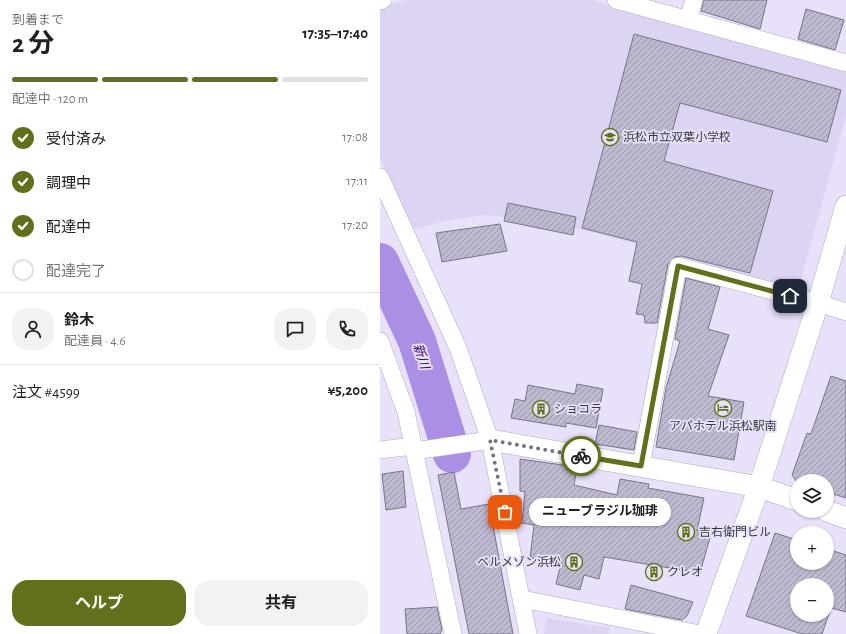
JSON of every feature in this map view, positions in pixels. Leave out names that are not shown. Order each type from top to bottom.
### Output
[{"type":"street","points":[[616,0],[846,63]]},
{"type":"street","points":[[688,20],[694,0]]},
{"type":"street","points":[[380,177],[458,348],[485,440],[522,599],[528,634]]},
{"type":"street","points":[[706,634],[759,487],[818,303],[846,206]]},
{"type":"street","points":[[641,466],[678,266],[818,303],[846,312]]},
{"type":"street","points":[[380,341],[419,449],[453,634]]},
{"type":"street","points":[[380,450],[419,449],[485,440],[759,487],[790,498]]},
{"type":"street","points":[[834,514],[846,518]]},
{"type":"street","points":[[522,599],[700,634]]},
{"type":"shaded area","name":"浜松市立双葉小学校","points":[[406,0],[592,0],[846,70],[846,116],[798,290],[581,229],[519,218],[485,215],[449,220],[414,229],[380,158],[380,7]]},
{"type":"shaded area","points":[[546,618],[610,628],[608,634],[544,634]]},
{"type":"building","points":[[704,0],[767,0],[760,29],[701,11]]},
{"type":"building","points":[[806,9],[844,20],[835,50],[798,39]]},
{"type":"building","points":[[634,34],[841,90],[827,142],[680,103],[664,161],[773,191],[750,273],[681,256],[675,257],[668,264],[657,323],[645,323],[644,315],[636,314],[642,284],[629,281],[637,242],[582,228]]},
{"type":"building","points":[[508,203],[576,217],[573,235],[504,221]]},
{"type":"building","points":[[500,224],[507,251],[442,262],[436,233]]},
{"type":"building","points":[[686,278],[720,287],[708,329],[729,335],[708,396],[744,402],[734,460],[656,447],[666,388],[680,341],[675,339]]},
{"type":"building","points":[[831,376],[846,381],[846,498],[834,494],[834,474],[792,474],[807,433],[811,434]]},
{"type":"building","points":[[577,384],[603,389],[596,428],[566,423],[566,427],[511,418],[515,399],[525,401],[528,385],[575,394]]},
{"type":"building","points":[[599,425],[637,432],[634,450],[595,444]]},
{"type":"building","points":[[520,459],[577,467],[574,485],[617,495],[620,479],[649,484],[648,488],[704,498],[697,531],[711,534],[700,573],[604,557],[599,579],[584,575],[580,590],[556,584],[561,563],[530,558],[534,525],[522,523],[525,492],[520,491]]},
{"type":"building","points":[[403,471],[406,507],[386,510],[382,474]]},
{"type":"building","points":[[454,472],[461,509],[489,504],[513,634],[469,634],[438,475]]},
{"type":"building","points":[[775,533],[790,538],[790,570],[834,570],[834,551],[846,555],[846,612],[834,609],[834,578],[790,578],[790,622],[826,622],[822,634],[802,634],[746,616]]},
{"type":"building","points":[[631,585],[693,602],[687,616],[682,620],[625,609]]},
{"type":"building","points":[[437,607],[442,630],[440,634],[407,634],[405,609]]},
{"type":"waterway","name":"新川","points":[[380,262],[417,341],[452,454]]},
{"type":"way so far","points":[[505,512],[490,440],[581,456]]},
{"type":"place","name":"浜松市立双葉小学校","points":[[610,137]]},
{"type":"place","name":"アパホテル浜松駅南","points":[[723,408]]},
{"type":"place","name":"ショコラ","points":[[541,409]]},
{"type":"place","name":"ニューブラジル珈琲","points":[[505,512]]},
{"type":"place","name":"吉右衛門ビル","points":[[686,532]]},
{"type":"place","name":"ベルメゾン浜松","points":[[574,562]]},
{"type":"place","name":"クレオ","points":[[654,572]]},
{"type":"route","points":[[581,456],[641,466],[656,393],[678,266],[790,296]]}]
